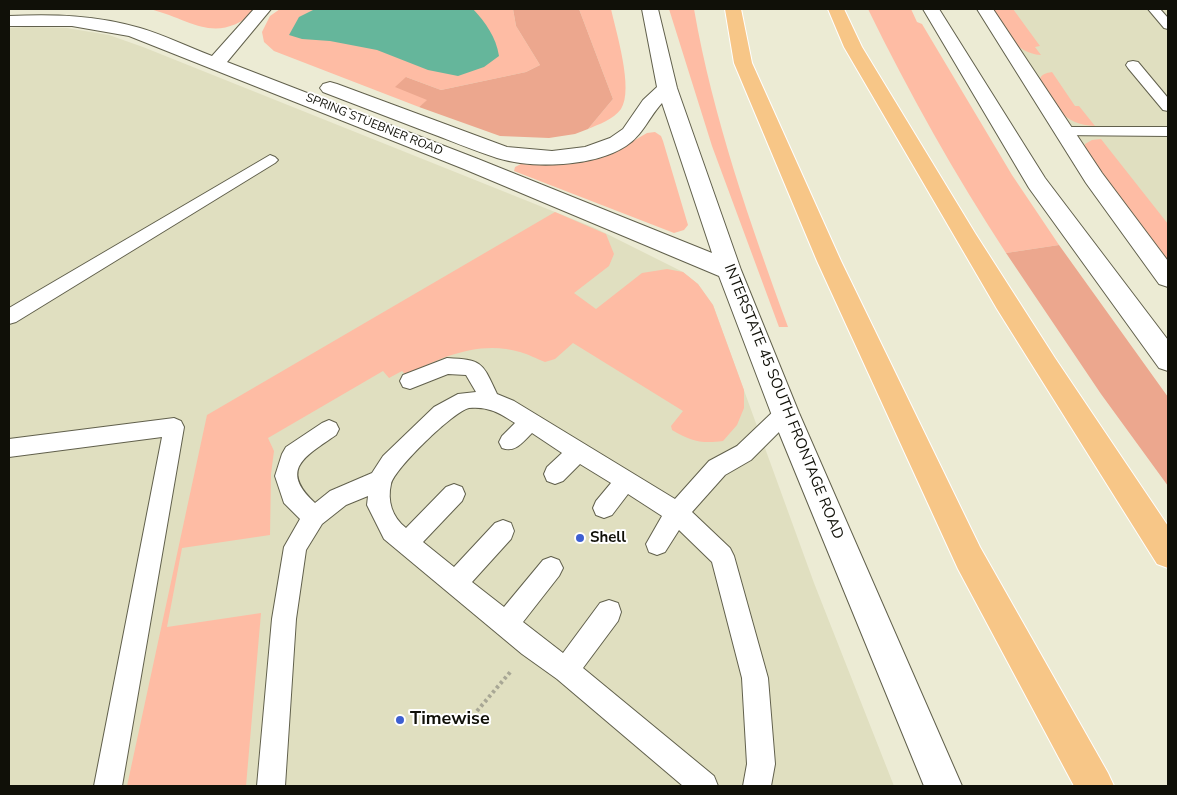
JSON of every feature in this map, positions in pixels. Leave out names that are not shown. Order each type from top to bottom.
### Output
[{"type":"highway","points":[[733,9],[743,63],[834,270],[970,558],[1096,786]]},
{"type":"highway","points":[[836,9],[853,47],[991,279],[1104,458],[1168,554]]},
{"type":"main road","points":[[97,9],[123,13],[157,23]]},
{"type":"main road","points":[[218,52],[263,9]]},
{"type":"main road","name":"INTERSTATE 45 SOUTH FRONTAGE ROAD","points":[[650,9],[667,88],[729,270],[785,413],[938,785]]},
{"type":"main road","points":[[931,9],[1037,183],[1168,360]]},
{"type":"main road","points":[[985,9],[1094,178],[1168,278]]},
{"type":"main road","name":"SPRING STUEBNER ROAD","points":[[9,21],[42,19],[103,24],[218,52],[503,153],[525,158],[578,155],[616,142],[632,130],[649,105],[667,88]]},
{"type":"main road","name":"SPRING STUEBNER ROAD","points":[[218,52],[471,164],[729,270]]},
{"type":"lane","points":[[1154,9],[1168,25]]},
{"type":"lane","points":[[1133,65],[1168,107]]},
{"type":"lane","points":[[1063,132],[1168,132]]},
{"type":"lane","points":[[9,317],[270,160]]},
{"type":"lane","points":[[410,381],[446,366],[470,367],[480,378],[490,400]]},
{"type":"lane","points":[[704,786],[566,670],[506,624],[392,531],[378,505],[380,480],[391,463],[441,413],[465,400],[490,400],[507,407],[677,513],[722,556],[755,678],[761,764],[757,786]]},
{"type":"lane","points":[[657,544],[677,513],[717,468],[744,453],[785,413]]},
{"type":"lane","points":[[509,442],[530,422]]},
{"type":"lane","points":[[9,448],[174,427],[108,786]]},
{"type":"lane","points":[[314,517],[292,496],[286,476],[293,454],[328,429]]},
{"type":"lane","points":[[555,474],[578,451]]},
{"type":"lane","points":[[271,786],[284,619],[295,547],[314,517],[338,498],[380,480]]},
{"type":"lane","points":[[604,508],[625,482]]},
{"type":"lane","points":[[407,543],[454,494]]},
{"type":"lane","points":[[455,583],[503,532]]},
{"type":"lane","points":[[506,624],[551,568]]},
{"type":"lane","points":[[566,670],[609,612]]},
{"type":"path","points":[[477,711],[514,667]]},
{"type":"shaded area","points":[[150,9],[258,9],[243,20],[230,26],[217,28],[193,24]]},
{"type":"shaded area","points":[[280,9],[513,9],[516,26],[540,65],[526,72],[441,90],[406,77],[428,100],[419,107],[274,51],[264,42],[262,32],[270,16]]},
{"type":"shaded area","points":[[315,9],[473,9],[490,31],[496,43],[499,56],[484,67],[458,76],[428,70],[377,50],[330,41],[302,39],[289,35],[299,17]]},
{"type":"shaded area","points":[[513,9],[579,9],[613,99],[588,129],[575,134],[549,138],[500,136],[419,107],[427,100],[395,87],[406,77],[441,90],[526,72],[540,65],[516,26]]},
{"type":"shaded area","points":[[579,9],[611,9],[623,60],[626,88],[625,100],[618,113],[610,119],[588,129],[613,99]]},
{"type":"shaded area","points":[[669,9],[694,9],[711,90],[722,130],[760,249],[788,327],[779,327],[712,146]]},
{"type":"shaded area","points":[[868,9],[911,9],[917,22],[922,24],[1012,175],[1059,245],[1006,253],[933,133]]},
{"type":"shaded area","points":[[993,9],[1168,9],[1168,266],[1125,208]]},
{"type":"shaded area","points":[[993,9],[1013,9],[1040,46],[1035,47],[1041,55],[1031,53],[1017,45]]},
{"type":"shaded area","points":[[9,28],[67,28],[109,35],[143,47],[595,228],[683,272],[698,284],[713,305],[814,583],[894,786],[9,786]]},
{"type":"shaded area","points":[[1052,72],[1075,106],[1079,106],[1095,126],[1084,125],[1067,118],[1055,106],[1039,81],[1042,75]]},
{"type":"shaded area","points":[[655,132],[661,136],[663,141],[688,225],[684,230],[674,233],[514,171],[515,167],[521,164],[540,165],[587,160],[621,148],[647,133]]},
{"type":"shaded area","points":[[1101,139],[1168,224],[1168,266],[1085,150],[1085,144],[1092,140]]},
{"type":"shaded area","points":[[555,212],[606,234],[614,254],[609,266],[574,293],[596,309],[642,273],[667,269],[683,272],[698,284],[713,305],[744,390],[744,408],[737,425],[723,441],[702,442],[679,434],[672,430],[671,426],[683,411],[573,343],[555,359],[545,362],[520,352],[490,348],[461,352],[433,362],[406,375],[402,371],[389,378],[383,371],[268,438],[274,451],[271,474],[270,535],[182,548],[167,627],[261,613],[246,786],[127,786],[207,415]]},
{"type":"shaded area","points":[[1059,245],[1168,397],[1168,486],[1101,394],[1006,253]]},
{"type":"place","name":"Shell","points":[[580,538]]},
{"type":"place","name":"Timewise","points":[[400,720]]}]
